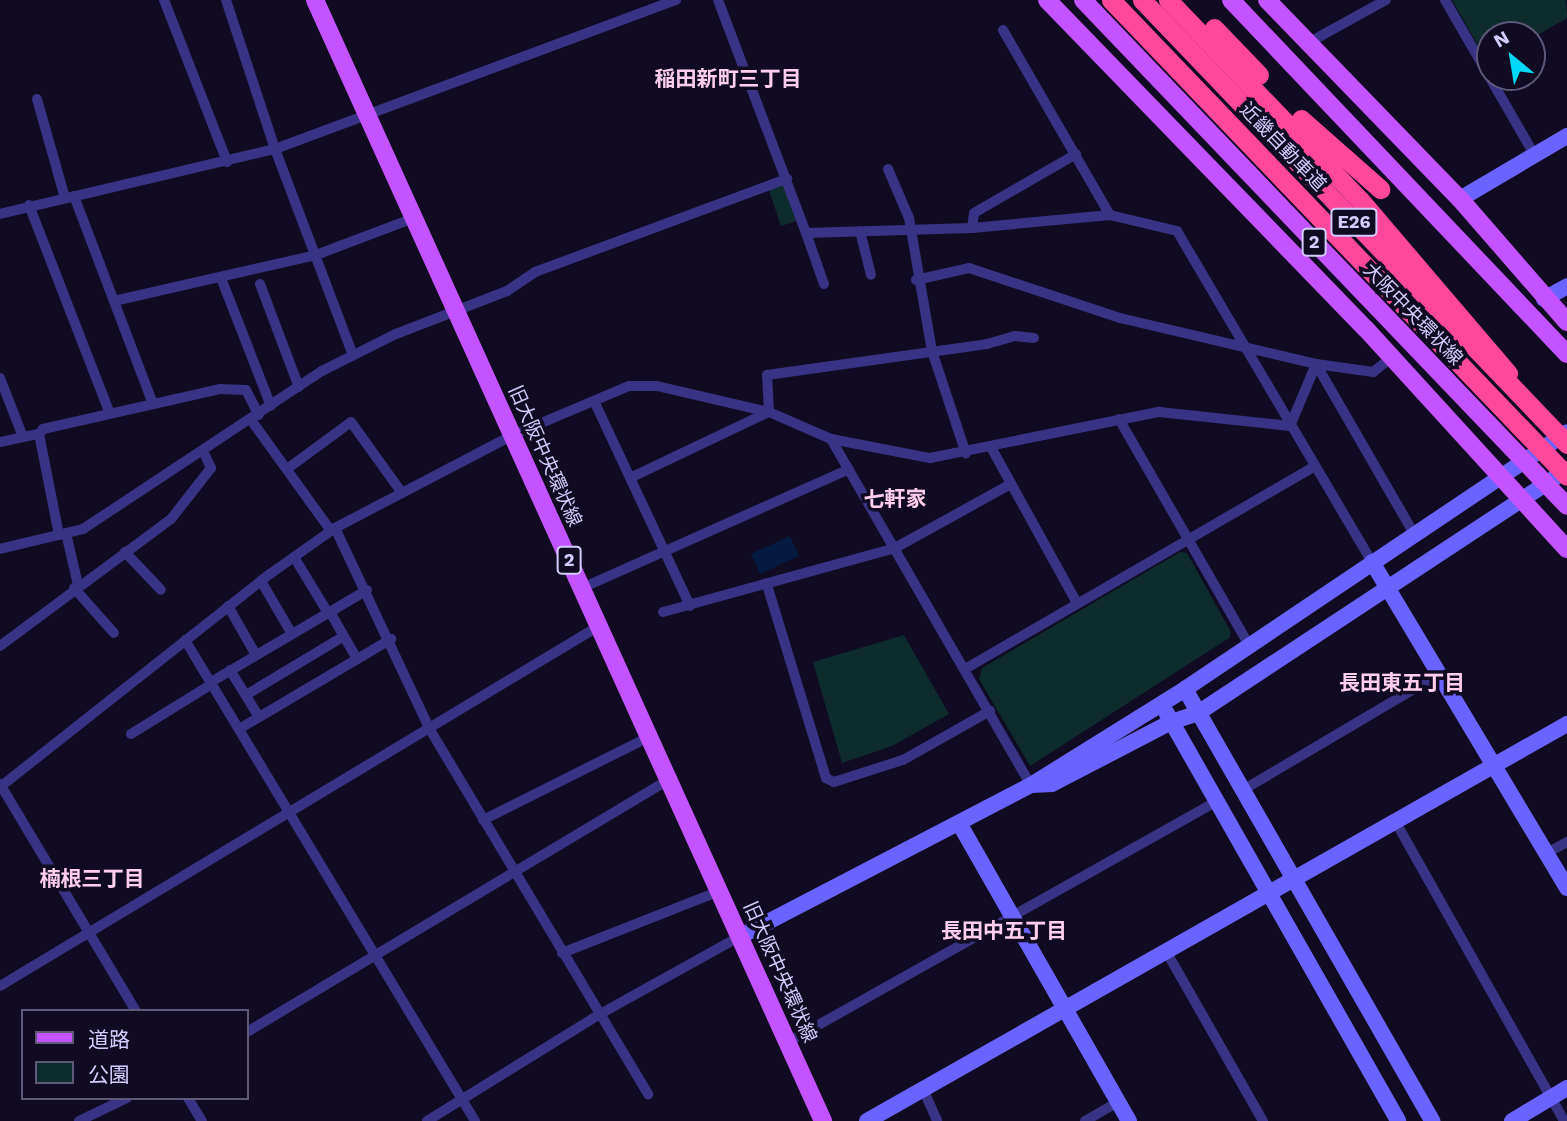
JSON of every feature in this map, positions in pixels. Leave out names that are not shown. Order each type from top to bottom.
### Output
[{"type":"highway","name":"近畿自動車道","points":[[1111,0],[1567,477]]},
{"type":"highway","name":"近畿自動車道","points":[[1142,0],[1567,444]]},
{"type":"highway","points":[[1168,0],[1184,8],[1278,95],[1313,132],[1380,189]]},
{"type":"highway","points":[[1184,8],[1383,225],[1484,341],[1532,408]]},
{"type":"main road","name":"旧大阪中央環状線","points":[[315,0],[823,1121]]},
{"type":"main road","name":"2","points":[[1047,0],[1391,358],[1497,477],[1567,548]]},
{"type":"main road","name":"大阪中央環状線","points":[[1083,0],[1567,506]]},
{"type":"main road","points":[[1231,0],[1567,354]]},
{"type":"main road","points":[[1267,0],[1460,199],[1544,299],[1567,321]]},
{"type":"main road","points":[[1200,162],[1296,239],[1329,258]]},
{"type":"street","points":[[164,0],[227,162]]},
{"type":"street","points":[[226,0],[275,149],[353,355]]},
{"type":"street","points":[[0,214],[275,149],[676,0]]},
{"type":"street","points":[[719,0],[824,284]]},
{"type":"street","points":[[1308,43],[1386,0]]},
{"type":"street","points":[[1445,0],[1534,154]]},
{"type":"street","points":[[1003,30],[1110,215]]},
{"type":"street","points":[[37,99],[69,197],[114,301],[153,404]]},
{"type":"street","points":[[1460,199],[1567,136]]},
{"type":"street","points":[[972,228],[974,213],[1076,154]]},
{"type":"street","points":[[888,169],[909,229],[916,280],[932,351],[966,454]]},
{"type":"street","points":[[0,549],[83,529],[299,387],[353,355],[507,291],[535,272],[787,179]]},
{"type":"street","points":[[29,205],[110,414]]},
{"type":"street","points":[[806,233],[972,228],[1110,215],[1177,231],[1314,467],[1441,673],[1567,888]]},
{"type":"street","points":[[114,301],[316,255],[414,218]]},
{"type":"street","points":[[860,231],[872,275]]},
{"type":"street","points":[[916,280],[969,268],[1120,318],[1316,364],[1373,372],[1391,358]]},
{"type":"street","points":[[221,278],[271,406]]},
{"type":"street","points":[[260,284],[299,387]]},
{"type":"street","points":[[1544,299],[1567,286]]},
{"type":"street","points":[[769,412],[767,376],[1015,336],[1034,338]]},
{"type":"street","points":[[1290,426],[1316,364]]},
{"type":"street","points":[[1316,364],[1414,534]]},
{"type":"street","points":[[0,378],[23,437]]},
{"type":"street","points":[[135,1009],[1,786],[228,606],[333,530],[513,435],[595,403],[629,386],[657,386],[769,412],[831,439],[930,458],[992,449],[1159,412],[1290,426]]},
{"type":"street","points":[[0,442],[38,434],[43,429],[220,389],[246,390],[255,417],[287,469],[333,530],[367,590],[429,727],[648,1094]]},
{"type":"street","points":[[595,403],[632,477],[690,606]]},
{"type":"street","points":[[632,477],[769,412]]},
{"type":"street","points":[[1119,419],[1249,645]]},
{"type":"street","points":[[287,469],[351,422],[402,494]]},
{"type":"street","points":[[427,1121],[600,1014],[741,936],[1031,785],[1185,689],[1567,432]]},
{"type":"street","points":[[38,434],[76,586],[114,633]]},
{"type":"street","points":[[831,439],[1031,785]]},
{"type":"street","points":[[992,449],[1077,603]]},
{"type":"street","points":[[0,646],[76,586],[171,519],[211,468],[203,452]]},
{"type":"street","points":[[965,669],[1314,467]]},
{"type":"street","points":[[582,588],[849,469]]},
{"type":"street","points":[[1031,785],[1052,784],[1171,722],[1199,713],[1567,470]]},
{"type":"street","points":[[663,612],[895,548],[1011,484]]},
{"type":"street","points":[[125,552],[161,590]]},
{"type":"street","points":[[294,557],[357,659]]},
{"type":"street","points":[[261,581],[292,634]]},
{"type":"street","points":[[767,585],[826,778],[834,782],[903,760],[990,711]]},
{"type":"street","points":[[131,734],[230,670],[367,590]]},
{"type":"street","points":[[228,606],[256,655]]},
{"type":"street","points":[[0,986],[599,626]]},
{"type":"street","points":[[246,695],[344,636]]},
{"type":"street","points":[[239,729],[391,639]]},
{"type":"street","points":[[185,640],[475,1121]]},
{"type":"street","points":[[230,670],[259,717]]},
{"type":"street","points":[[1243,790],[1441,673]]},
{"type":"street","points":[[1185,689],[1432,1121]]},
{"type":"street","points":[[1161,704],[1266,893],[1398,1121]]},
{"type":"street","points":[[867,1121],[1394,819],[1567,724]]},
{"type":"street","points":[[483,820],[649,737]]},
{"type":"street","points":[[248,1031],[668,779]]},
{"type":"street","points":[[788,1042],[1215,802]]},
{"type":"street","points":[[1394,819],[1564,1121]]},
{"type":"street","points":[[958,823],[1129,1121]]},
{"type":"street","points":[[1547,853],[1567,842]]},
{"type":"street","points":[[562,953],[719,891]]},
{"type":"street","points":[[1166,951],[1263,1121]]},
{"type":"street","points":[[1512,1121],[1567,1088]]},
{"type":"street","points":[[923,1089],[937,1121]]},
{"type":"street","points":[[79,1121],[123,1100]]},
{"type":"street","points":[[189,1100],[202,1121]]},
{"type":"street","points":[[1085,1121],[1118,1102]]},
{"type":"green space","points":[[1452,0],[1566,0],[1567,18],[1546,30],[1546,21],[1476,21],[1476,42]]},
{"type":"green space","points":[[784,185],[796,221],[781,226],[769,190]]},
{"type":"green space","points":[[1180,552],[1187,553],[1231,632],[1229,638],[1030,766],[979,679],[982,668]]},
{"type":"green space","points":[[904,635],[949,714],[892,746],[842,763],[813,662]]},
{"type":"water","points":[[790,536],[799,556],[760,574],[751,554]]},
{"type":"district","name":"稲田新町三丁目","points":[[728,79]]},
{"type":"district","name":"七軒家","points":[[895,499]]},
{"type":"district","name":"長田東五丁目","points":[[1402,683]]},
{"type":"district","name":"楠根三丁目","points":[[92,879]]},
{"type":"district","name":"長田中五丁目","points":[[1004,931]]}]
